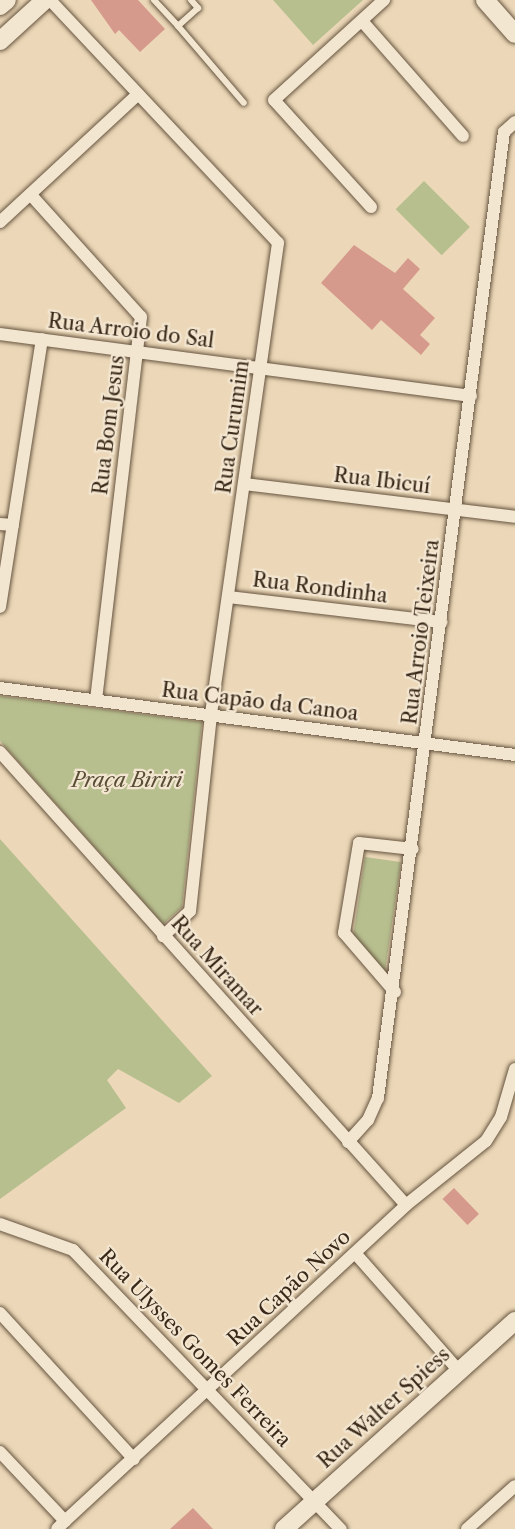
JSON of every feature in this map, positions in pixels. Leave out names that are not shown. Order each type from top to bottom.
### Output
[{"type":"street","points":[[0,6],[7,0]]},
{"type":"street","points":[[0,41],[48,0]]},
{"type":"street","name":"Rua Curumim","points":[[48,0],[279,243],[211,715],[190,911],[163,936]]},
{"type":"street","points":[[371,207],[274,100],[384,0]]},
{"type":"street","points":[[485,0],[515,34]]},
{"type":"street","points":[[362,21],[463,136]]},
{"type":"street","points":[[0,222],[32,195],[138,94]]},
{"type":"street","name":"Rua Arroio Teixeira","points":[[348,1142],[368,1120],[378,1098],[395,992],[504,132],[515,122]]},
{"type":"street","name":"Rua Bom Jesus","points":[[32,195],[141,317],[96,700]]},
{"type":"street","name":"Rua Arroio do Sal","points":[[0,334],[471,396]]},
{"type":"street","points":[[0,607],[6,524],[42,339]]},
{"type":"street","name":"Rua Ibicuí","points":[[244,484],[515,517]]},
{"type":"street","name":"Rua Rondinha","points":[[228,597],[442,622]]},
{"type":"street","name":"Rua Capão da Canoa","points":[[0,688],[515,755]]},
{"type":"street","name":"Rua Miramar","points":[[0,752],[406,1205]]},
{"type":"street","points":[[395,992],[344,933],[359,843],[413,849]]},
{"type":"street","name":"Rua Capão Novo","points":[[61,1525],[406,1205],[486,1141],[501,1118],[515,1069]]},
{"type":"street","name":"Rua Ulysses Gomes Ferreira","points":[[0,1224],[73,1250],[341,1529]]},
{"type":"street","points":[[355,1253],[459,1371]]},
{"type":"street","points":[[0,1313],[134,1459]]},
{"type":"street","name":"Rua Walter Spiess","points":[[284,1529],[515,1321]]},
{"type":"street","points":[[0,1452],[61,1525]]},
{"type":"street","points":[[466,1529],[515,1486]]},
{"type":"lane","points":[[154,0],[244,103]]},
{"type":"lane","points":[[178,26],[198,8],[191,0]]},
{"type":"green space","points":[[273,0],[363,0],[313,45]]},
{"type":"green space","points":[[424,181],[470,227],[442,255],[396,209]]},
{"type":"green space","name":"Praça Biriri","points":[[0,696],[202,722],[182,907],[163,924],[0,741]]},
{"type":"green space","points":[[0,839],[212,1076],[179,1103],[118,1069],[107,1080],[126,1108],[0,1199]]},
{"type":"green space","points":[[365,857],[401,862],[385,971],[353,937]]},
{"type":"building","points":[[91,0],[138,0],[165,29],[140,52],[119,30],[115,34]]},
{"type":"building","points":[[354,245],[395,273],[408,258],[420,269],[403,289],[435,318],[420,335],[430,344],[421,355],[381,320],[372,330],[321,283]]},
{"type":"building","points":[[454,1188],[479,1214],[467,1225],[442,1199]]},
{"type":"building","points":[[193,1508],[213,1529],[170,1529]]}]
